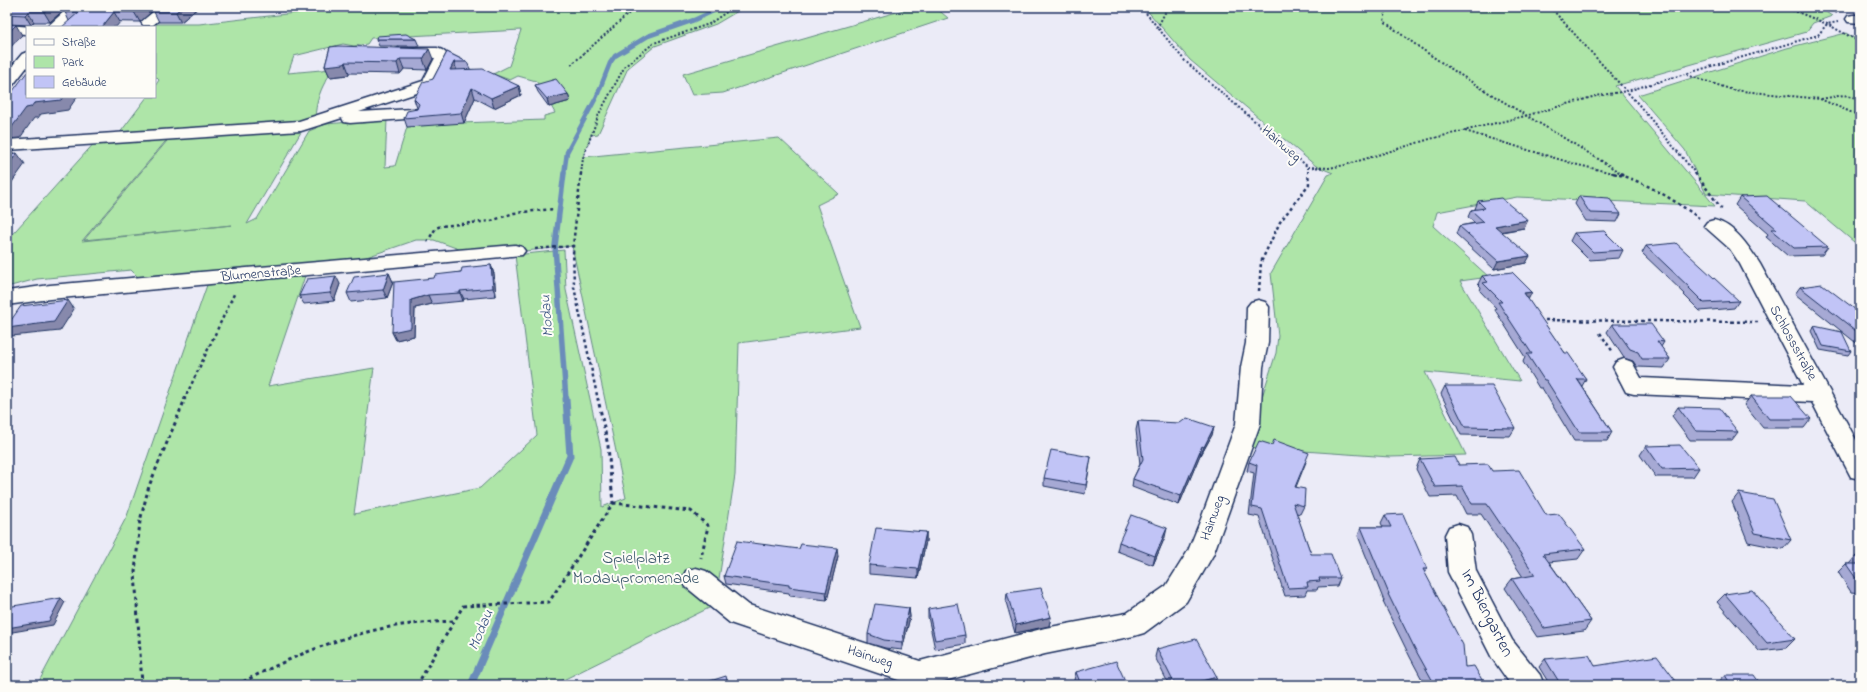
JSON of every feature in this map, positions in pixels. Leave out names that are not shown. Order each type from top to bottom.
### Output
[{"type":"street","points":[[55,26],[78,7]]},
{"type":"street","points":[[148,22],[168,7]]},
{"type":"street","points":[[7,29],[26,30]]},
{"type":"street","points":[[7,145],[301,126],[429,84],[443,57],[437,53],[382,52]]},
{"type":"street","points":[[7,82],[26,58]]},
{"type":"street","points":[[314,121],[413,114]]},
{"type":"street","name":"Schlossstraße","points":[[1714,226],[1737,245],[1750,264],[1780,322],[1821,394],[1860,470]]},
{"type":"street","name":"Blumenstraße","points":[[7,298],[515,251]]},
{"type":"street","name":"Hainweg","points":[[696,579],[740,614],[922,679],[1045,641],[1134,624],[1176,594],[1200,555],[1248,424],[1252,367],[1257,343],[1258,307]]},
{"type":"street","points":[[1624,367],[1634,386],[1821,394]]},
{"type":"street","name":"Im Biengarten","points":[[1458,535],[1462,572],[1502,649],[1529,685]]},
{"type":"path","points":[[571,65],[636,7]]},
{"type":"path","points":[[417,685],[463,606],[549,602],[613,503],[608,446],[574,287],[573,246],[583,158],[599,114],[625,66],[654,43],[709,24],[734,7]]},
{"type":"path","name":"Hainweg","points":[[1141,7],[1185,61],[1308,168],[1308,184],[1280,222],[1261,262],[1258,307]]},
{"type":"path","points":[[1157,28],[1168,7]]},
{"type":"path","points":[[1386,7],[1384,21],[1410,42],[1458,76],[1525,116],[1577,144],[1625,176],[1676,201],[1694,215],[1714,226],[1721,208],[1699,178],[1627,91],[1550,7]]},
{"type":"path","points":[[1785,7],[1827,24],[1860,42]]},
{"type":"path","points":[[1308,168],[1329,168],[1345,165],[1430,139],[1525,116],[1596,96],[1627,91],[1686,75],[1818,34],[1827,24],[1857,19]]},
{"type":"path","points":[[1686,75],[1733,90],[1820,99],[1844,95],[1860,99]]},
{"type":"path","points":[[1820,99],[1860,116]]},
{"type":"path","points":[[1464,131],[1578,165],[1625,176]]},
{"type":"path","points":[[427,242],[436,228],[442,226],[491,221],[514,213],[554,210]]},
{"type":"path","points":[[515,251],[573,246]]},
{"type":"path","points":[[142,685],[140,631],[134,572],[140,521],[150,486],[182,405],[242,276]]},
{"type":"path","points":[[1539,320],[1780,322]]},
{"type":"path","points":[[1600,333],[1624,367]]},
{"type":"path","points":[[613,503],[691,511],[708,526],[696,579]]},
{"type":"path","points":[[237,685],[301,656],[358,636],[396,626],[454,620]]},
{"type":"green space","name":"Spielplatz Modaupromenade","points":[[348,7],[754,7],[738,11],[716,24],[655,46],[628,68],[598,134],[591,135],[583,157],[779,138],[839,194],[817,205],[860,327],[739,343],[735,475],[715,605],[553,685],[37,685],[127,516],[207,285],[305,276],[268,386],[374,368],[354,514],[480,488],[537,435],[515,255],[564,250],[566,290],[601,449],[602,507],[626,498],[572,246],[478,256],[434,240],[416,240],[349,263],[140,279],[131,270],[37,279],[7,287],[7,240],[97,140],[170,136],[82,241],[232,225],[84,240],[172,135],[304,127],[247,224],[257,219],[309,131],[326,124],[387,119],[385,167],[395,166],[407,127],[433,124],[544,120],[544,116],[555,113],[551,106],[570,101],[543,91],[536,81],[518,76],[510,80],[493,74],[509,66],[521,30],[371,38],[367,44],[354,46],[343,44],[294,56],[288,73],[332,69],[320,94],[316,108],[315,121],[119,134],[146,98],[156,98],[156,84],[159,80],[156,77],[156,26],[145,26],[146,24],[199,24]]},
{"type":"green space","points":[[914,7],[935,7],[948,18],[723,93],[692,95],[683,74]]},
{"type":"green space","points":[[1144,7],[1818,7],[1832,16],[1813,23],[1806,32],[1615,86],[1715,206],[1517,197],[1437,212],[1433,226],[1489,277],[1460,281],[1520,381],[1425,372],[1466,455],[1390,457],[1246,447],[1276,353],[1278,336],[1271,273],[1328,175],[1333,173],[1316,166],[1190,60]]},
{"type":"green space","points":[[1846,33],[1860,42],[1860,247],[1805,201],[1706,194],[1685,150],[1638,95],[1787,48]]},
{"type":"building","points":[[7,7],[50,7],[44,12],[28,12],[25,15],[7,14]]},
{"type":"building","points":[[70,7],[140,7],[134,12],[114,12],[103,26],[63,26],[79,12],[65,12]]},
{"type":"building","points":[[160,7],[182,7],[176,12],[154,12]]},
{"type":"building","points":[[7,24],[16,25],[7,34]]},
{"type":"building","points":[[406,34],[416,39],[376,39],[377,36]]},
{"type":"building","points":[[330,47],[429,49],[423,59],[400,59],[397,63],[345,62],[344,64],[325,66]]},
{"type":"building","points":[[447,52],[467,62],[454,62],[450,70],[483,69],[519,86],[491,98],[472,88],[461,113],[404,118],[407,111],[417,109],[419,104],[414,99],[423,82],[433,79]]},
{"type":"building","points":[[26,73],[26,98],[62,98],[61,100],[34,103],[31,107],[26,108],[12,127],[7,127],[7,99]]},
{"type":"building","points":[[556,79],[568,94],[547,99],[535,85]]},
{"type":"building","points":[[17,153],[7,167],[7,154]]},
{"type":"building","points":[[1579,196],[1609,198],[1621,214],[1590,213]]},
{"type":"building","points":[[1767,196],[1828,247],[1794,248],[1771,229],[1777,229],[1740,197]]},
{"type":"building","points":[[1501,198],[1528,220],[1495,226],[1530,256],[1498,261],[1459,226],[1484,222],[1471,210],[1485,208],[1478,201]]},
{"type":"building","points":[[1604,231],[1623,250],[1593,252],[1574,233]]},
{"type":"building","points":[[1676,243],[1739,301],[1704,303],[1646,246]]},
{"type":"building","points":[[491,265],[493,288],[460,291],[460,293],[428,295],[411,300],[411,328],[392,332],[394,282],[434,278],[435,275],[461,272],[462,268]]},
{"type":"building","points":[[1512,272],[1532,292],[1524,293],[1565,353],[1568,353],[1586,379],[1577,379],[1612,432],[1579,432],[1546,380],[1544,380],[1527,354],[1532,354],[1498,302],[1502,302],[1483,283],[1488,282],[1482,276]]},
{"type":"building","points":[[389,273],[383,290],[347,293],[354,277]]},
{"type":"building","points":[[336,276],[330,293],[299,296],[307,279]]},
{"type":"building","points":[[1822,284],[1860,313],[1860,334],[1800,287]]},
{"type":"building","points":[[68,300],[54,322],[7,328],[21,306]]},
{"type":"building","points":[[1612,324],[1651,324],[1664,342],[1657,341],[1670,359],[1642,359],[1638,352],[1630,349]]},
{"type":"building","points":[[1814,326],[1842,332],[1851,351],[1823,346]]},
{"type":"building","points":[[1445,386],[1492,386],[1515,428],[1465,427]]},
{"type":"building","points":[[1751,396],[1791,396],[1811,419],[1769,419]]},
{"type":"building","points":[[1678,407],[1719,408],[1738,432],[1696,431]]},
{"type":"building","points":[[1187,418],[1214,427],[1204,447],[1202,446],[1181,496],[1133,479],[1143,459],[1138,421],[1180,423]]},
{"type":"building","points":[[1274,440],[1309,453],[1295,487],[1305,489],[1304,506],[1293,503],[1311,554],[1331,554],[1340,578],[1319,578],[1320,581],[1307,582],[1308,587],[1288,588],[1262,509],[1252,507],[1257,465],[1249,462],[1259,441],[1272,445]]},
{"type":"building","points":[[1680,445],[1699,468],[1662,469],[1646,446]]},
{"type":"building","points":[[1051,450],[1091,457],[1086,485],[1044,478]]},
{"type":"building","points":[[1455,457],[1459,465],[1488,464],[1492,471],[1519,470],[1546,515],[1559,514],[1585,549],[1543,554],[1591,621],[1544,628],[1512,579],[1535,575],[1487,504],[1472,504],[1462,486],[1435,487],[1420,459]]},
{"type":"building","points":[[1739,493],[1773,499],[1791,540],[1755,533]]},
{"type":"building","points":[[1403,514],[1427,569],[1423,569],[1463,645],[1465,667],[1474,666],[1485,685],[1435,685],[1415,649],[1388,594],[1361,527],[1391,527],[1385,515]]},
{"type":"building","points":[[1131,515],[1167,528],[1155,556],[1119,542]]},
{"type":"building","points":[[876,528],[926,532],[918,569],[869,565]]},
{"type":"building","points":[[737,541],[799,549],[801,544],[837,548],[826,592],[724,576]]},
{"type":"building","points":[[1846,564],[1860,564],[1860,584]]},
{"type":"building","points":[[1041,588],[1051,617],[1016,625],[1007,593]]},
{"type":"building","points":[[1752,590],[1795,639],[1767,643],[1725,594]]},
{"type":"building","points":[[61,598],[49,621],[7,628],[7,607]]},
{"type":"building","points":[[875,604],[909,608],[902,642],[884,640],[868,634]]},
{"type":"building","points":[[958,604],[965,635],[935,640],[928,609]]},
{"type":"building","points":[[1196,639],[1217,677],[1186,685],[1175,685],[1157,649]]},
{"type":"building","points":[[1589,655],[1595,666],[1657,656],[1679,685],[1561,685],[1545,659]]},
{"type":"building","points":[[1116,661],[1127,685],[1081,685],[1076,672]]},
{"type":"building","points":[[1725,675],[1754,675],[1761,685],[1731,685]]},
{"type":"building","points":[[726,676],[728,685],[698,685]]},
{"type":"waterway","name":"Modau","points":[[564,174],[567,152],[597,96],[610,63],[615,56],[648,36],[694,20],[722,7]]},
{"type":"waterway","name":"Modau","points":[[564,173],[555,246],[566,400]]},
{"type":"waterway","name":"Modau","points":[[471,685],[570,456],[566,399]]}]
